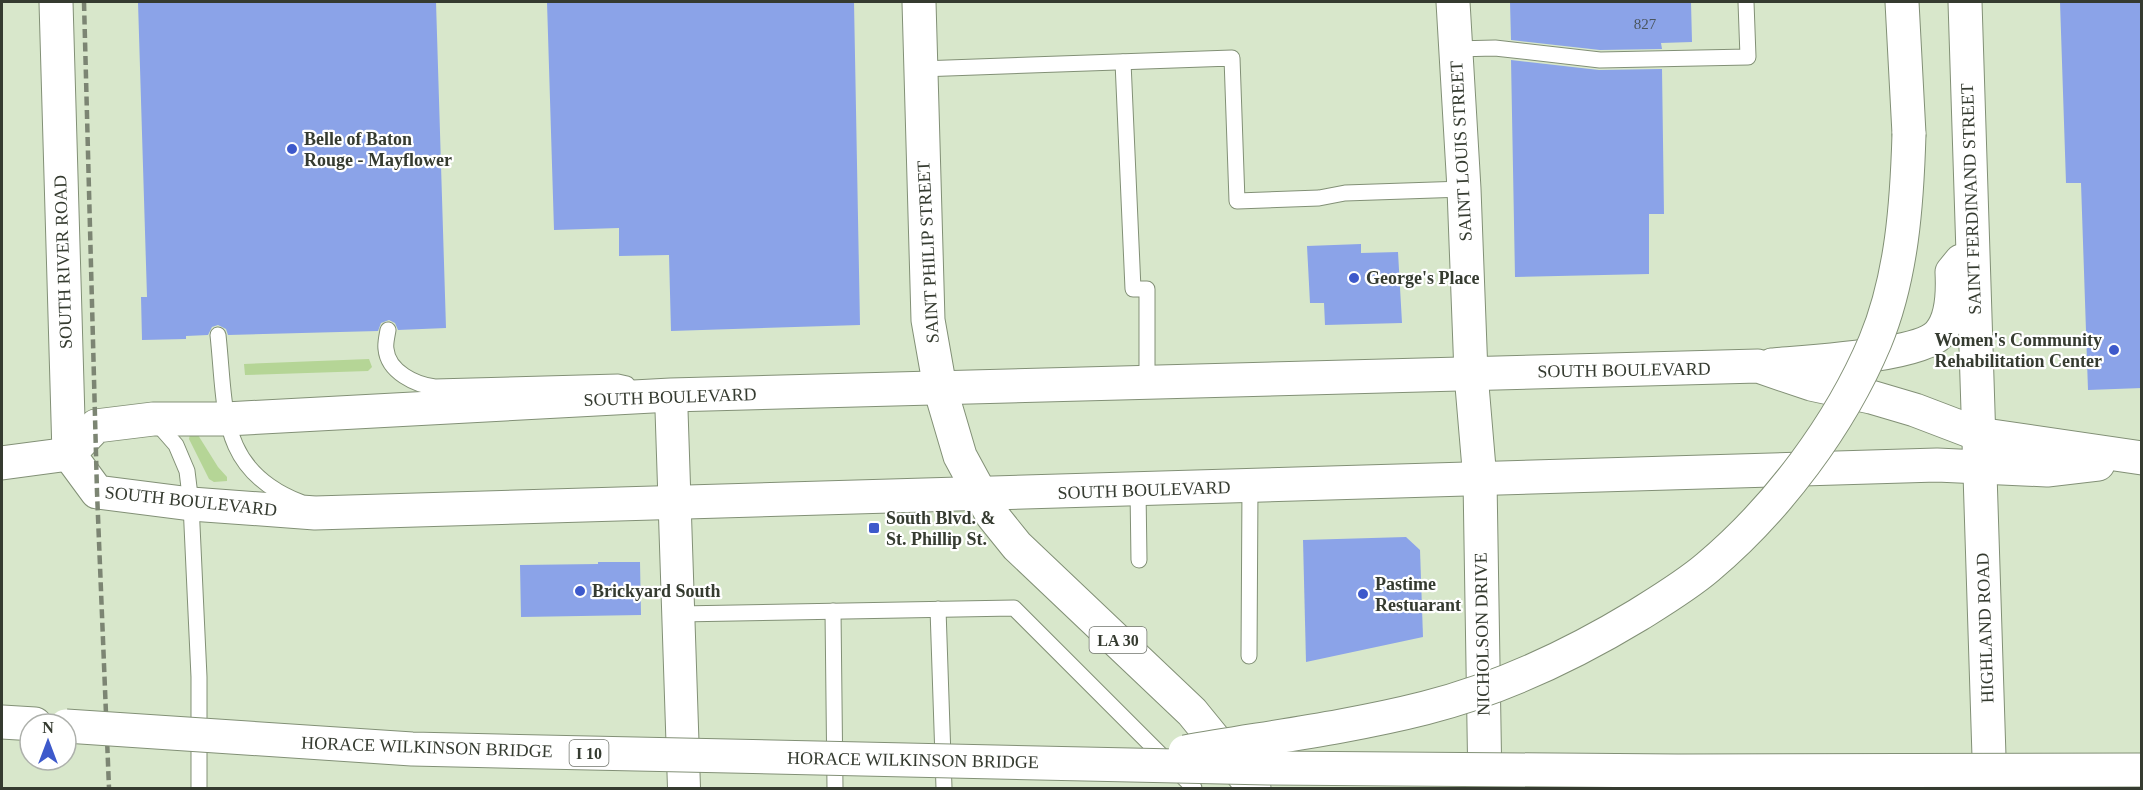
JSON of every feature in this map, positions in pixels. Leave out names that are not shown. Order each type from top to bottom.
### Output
[{"type":"main road","name":"SOUTH RIVER ROAD","points":[[56,2],[69,454]]},
{"type":"main road","name":"SAINT PHILIP STREET","points":[[919,2],[928,320],[940,388],[960,456],[980,494]]},
{"type":"main road","name":"SAINT LOUIS STREET","points":[[1453,2],[1464,189],[1471,374],[1480,480]]},
{"type":"main road","points":[[1112,764],[1426,708],[1473,693],[1547,665],[1599,639],[1660,602],[1708,567],[1752,525],[1828,430],[1872,350],[1888,302],[1904,229],[1908,181],[1909,134],[1902,2]]},
{"type":"main road","name":"SAINT FERDINAND STREET","points":[[1965,2],[1980,468]]},
{"type":"main road","points":[[1758,366],[1901,350],[1937,336],[1944,327],[1950,309],[1953,291],[1952,272],[1973,247]]},
{"type":"main road","name":"SOUTH BOULEVARD","points":[[1758,366],[1811,384],[1871,397],[1915,410],[1978,434],[2142,459],[2046,470],[1937,465],[328,513],[191,504],[97,492],[69,454],[96,426],[153,419],[226,419],[671,395],[1758,366]]},
{"type":"main road","points":[[2,463],[69,454]]},
{"type":"main road","name":"HIGHLAND ROAD","points":[[1980,468],[1990,789]]},
{"type":"main road","name":"NICHOLSON DRIVE","points":[[1480,480],[1485,789]]},
{"type":"main road","name":"LA 30","points":[[980,494],[992,515],[1017,546],[1192,712],[1254,789]]},
{"type":"main road","points":[[2,722],[18,723]]},
{"type":"main road","name":"HORACE WILKINSON BRIDGE","points":[[78,727],[412,749],[1112,764]]},
{"type":"main road","name":"I 10","points":[[1112,764],[1268,768],[1678,771],[2142,770]]},
{"type":"street","points":[[671,395],[684,789]]},
{"type":"lane","points":[[1455,49],[1495,48],[1600,60],[1748,57],[1746,2]]},
{"type":"lane","points":[[921,69],[1232,58],[1237,201],[1319,198],[1345,193],[1464,189]]},
{"type":"lane","points":[[1123,62],[1133,289],[1147,289],[1147,381]]},
{"type":"lane","points":[[388,330],[385,351],[392,364],[405,378],[419,385],[435,387],[618,382],[671,395]]},
{"type":"lane","points":[[218,335],[226,419],[235,448],[249,468],[265,484],[290,498],[328,513]]},
{"type":"lane","points":[[153,419],[176,445],[187,471],[191,504],[199,677],[199,789]]},
{"type":"lane","points":[[1249,656],[1250,487]]},
{"type":"lane","points":[[1138,490],[1138,560]]},
{"type":"lane","points":[[679,614],[1014,608],[1194,789]]},
{"type":"lane","points":[[938,609],[944,789]]},
{"type":"lane","points":[[833,611],[835,789]]},
{"type":"green space","points":[[369,359],[372,367],[368,371],[245,375],[244,364]]},
{"type":"green space","points":[[190,434],[198,435],[227,477],[227,481],[214,482],[209,479],[189,439]]},
{"type":"building","name":"Belle of Baton Rouge - Mayflower","points":[[138,2],[436,2],[446,328],[398,330],[395,323],[389,320],[381,323],[378,331],[228,335],[226,329],[218,325],[212,327],[208,335],[186,336],[186,339],[142,340],[141,297],[147,297]]},
{"type":"building","points":[[547,2],[854,2],[860,325],[671,331],[669,255],[619,256],[619,228],[554,230]]},
{"type":"building","points":[[1510,2],[1691,2],[1692,42],[1661,43],[1662,49],[1600,50],[1511,40]]},
{"type":"building","points":[[2060,2],[2142,2],[2142,388],[2088,390],[2081,183],[2066,183]]},
{"type":"building","points":[[1511,60],[1599,70],[1662,69],[1664,214],[1649,214],[1649,274],[1515,277]]},
{"type":"building","name":"George's Place","points":[[1361,244],[1361,253],[1398,252],[1402,323],[1325,325],[1324,303],[1310,303],[1307,246]]},
{"type":"building","name":"Pastime Restuarant","points":[[1406,537],[1420,550],[1423,637],[1306,662],[1303,540]]},
{"type":"building","name":"Brickyard South","points":[[598,562],[640,562],[641,615],[521,617],[520,565],[598,564]]},
{"type":"railway","points":[[84,2],[97,492],[109,788]]},
{"type":"place","name":"Belle of Baton Rouge - Mayflower","points":[[292,149]]},
{"type":"place","name":"George's Place","points":[[1354,278]]},
{"type":"place","name":"Women's Community Rehabilitation Center","points":[[2114,350]]},
{"type":"place","name":"South Blvd. & St. Phillip St.","points":[[874,528]]},
{"type":"place","name":"Brickyard South","points":[[580,591]]},
{"type":"place","name":"Pastime Restuarant","points":[[1363,594]]}]
